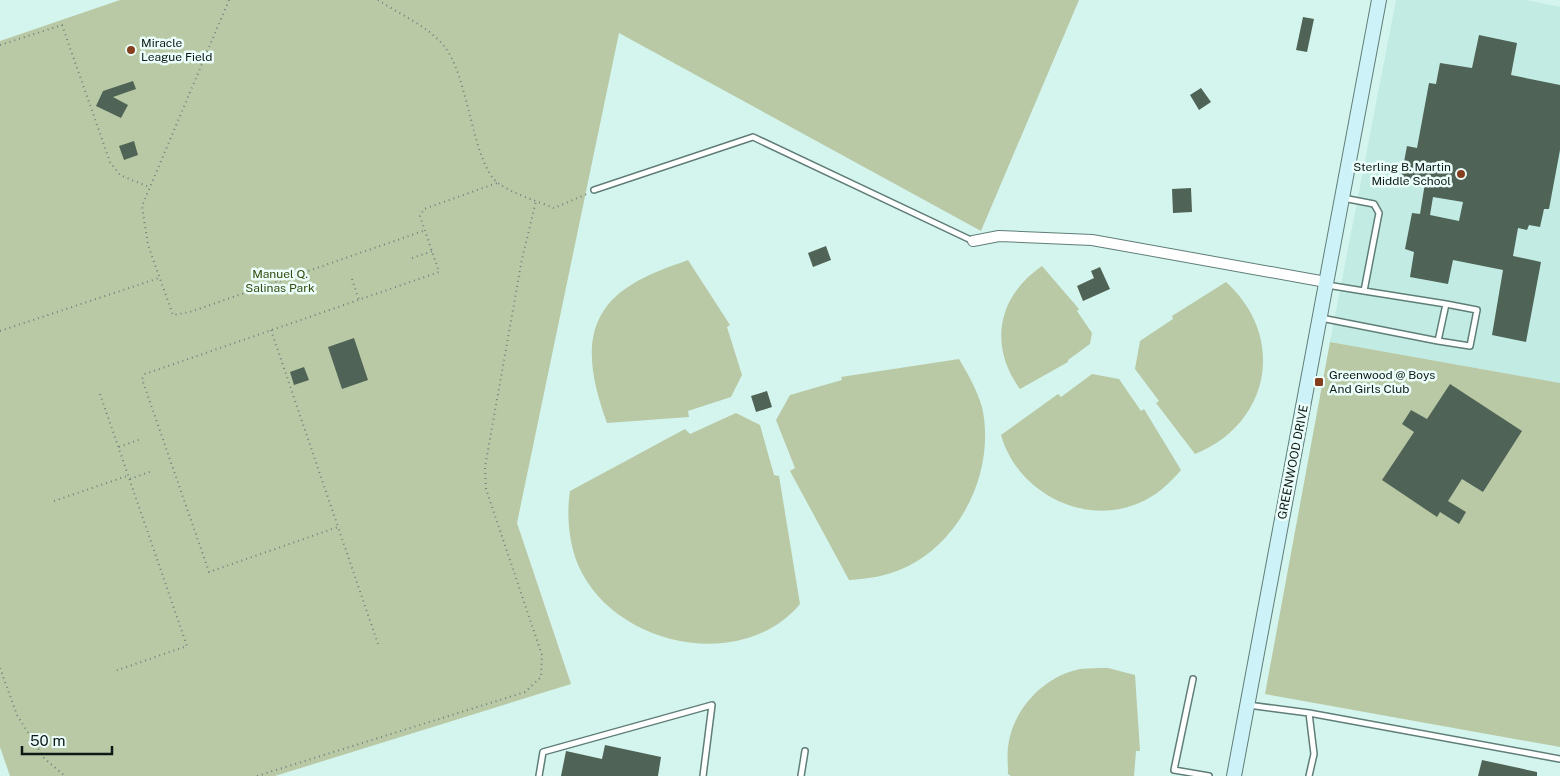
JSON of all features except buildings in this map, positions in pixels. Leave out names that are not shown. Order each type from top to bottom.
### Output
[{"type":"main road","name":"GREENWOOD DRIVE","points":[[1234,776],[1379,0]]},
{"type":"street","points":[[973,241],[999,236],[1092,240],[1326,283]]},
{"type":"lane","points":[[594,190],[753,137],[973,241]]},
{"type":"lane","points":[[1342,198],[1374,204],[1379,213],[1364,291]]},
{"type":"lane","points":[[1320,318],[1470,346],[1477,310],[1326,283]]},
{"type":"lane","points":[[1438,341],[1446,304]]},
{"type":"lane","points":[[1192,679],[1174,770],[1209,776]]},
{"type":"lane","points":[[539,776],[542,752],[712,705],[703,776]]},
{"type":"lane","points":[[1248,705],[1309,714],[1560,759]]},
{"type":"lane","points":[[1309,714],[1314,754],[1309,776]]},
{"type":"lane","points":[[801,776],[805,751]]},
{"type":"path","points":[[229,0],[142,206],[143,225],[173,315],[190,312],[426,230]]},
{"type":"path","points":[[378,0],[432,35],[443,45],[454,60],[485,163],[498,183],[554,208],[594,190]]},
{"type":"path","points":[[0,45],[62,24],[110,162],[120,175],[149,187]]},
{"type":"path","points":[[338,527],[209,572],[142,379],[145,374],[439,272],[420,216],[424,209],[498,183]]},
{"type":"path","points":[[257,776],[525,692],[541,677],[542,655],[486,490],[485,467],[522,259],[536,201]]},
{"type":"path","points":[[412,258],[433,251]]},
{"type":"path","points":[[0,331],[160,278]]},
{"type":"path","points":[[352,279],[359,300]]},
{"type":"path","points":[[271,330],[378,644]]},
{"type":"path","points":[[100,394],[187,646],[115,671]]},
{"type":"path","points":[[118,446],[141,439]]},
{"type":"path","points":[[130,479],[152,471]]},
{"type":"path","points":[[54,501],[128,475]]},
{"type":"path","points":[[0,668],[17,715],[44,758],[65,776]]},
{"type":"shaded area","name":"Sterling B. Martin Middle School","points":[[1396,0],[1526,0],[1560,7],[1560,383],[1330,342]]},
{"type":"green space","name":"Manuel Q. Salinas Park","points":[[120,0],[1079,0],[981,231],[619,33],[517,523],[571,684],[275,776],[10,776],[0,747],[0,41]]},
{"type":"green space","points":[[688,260],[730,325],[727,327],[742,375],[731,397],[688,411],[689,417],[607,423],[592,366],[595,330],[602,313],[614,298],[631,285],[651,274]]},
{"type":"green space","points":[[1042,266],[1079,309],[1077,311],[1092,333],[1090,344],[1068,360],[1068,362],[1020,389],[1010,372],[1004,355],[1001,339],[1002,322],[1007,306],[1016,292],[1027,278]]},
{"type":"green space","points":[[1226,282],[1245,304],[1257,328],[1263,353],[1262,377],[1254,401],[1240,422],[1220,440],[1195,454],[1156,403],[1159,401],[1135,369],[1140,341],[1173,319],[1172,316]]},
{"type":"green space","points":[[1330,342],[1560,383],[1560,747],[1265,694]]},
{"type":"green space","points":[[959,359],[980,401],[985,431],[984,455],[979,478],[970,501],[958,522],[943,541],[925,556],[891,573],[849,580],[790,471],[795,468],[776,420],[790,395],[842,380],[841,377]]},
{"type":"green space","points":[[1092,374],[1119,379],[1141,411],[1144,409],[1181,470],[1167,485],[1151,497],[1139,503],[1118,509],[1096,511],[1075,507],[1055,499],[1037,488],[1021,473],[1009,455],[1001,435],[1058,394],[1061,397]]},
{"type":"green space","points":[[736,413],[760,425],[774,475],[779,476],[800,604],[776,625],[747,638],[716,644],[684,642],[653,633],[624,619],[600,598],[582,573],[571,543],[568,511],[570,491],[685,429],[690,434]]},
{"type":"green space","points":[[1108,668],[1135,675],[1140,751],[1136,751],[1134,776],[1011,776],[1008,774],[1008,750],[1011,733],[1023,708],[1032,697],[1042,687],[1067,673],[1080,669]]},
{"type":"place","name":"Miracle League Field","points":[[131,50]]},
{"type":"place","name":"Sterling B. Martin Middle School","points":[[1461,174]]},
{"type":"place","name":"Greenwood @ Boys And Girls Club","points":[[1319,382]]}]
